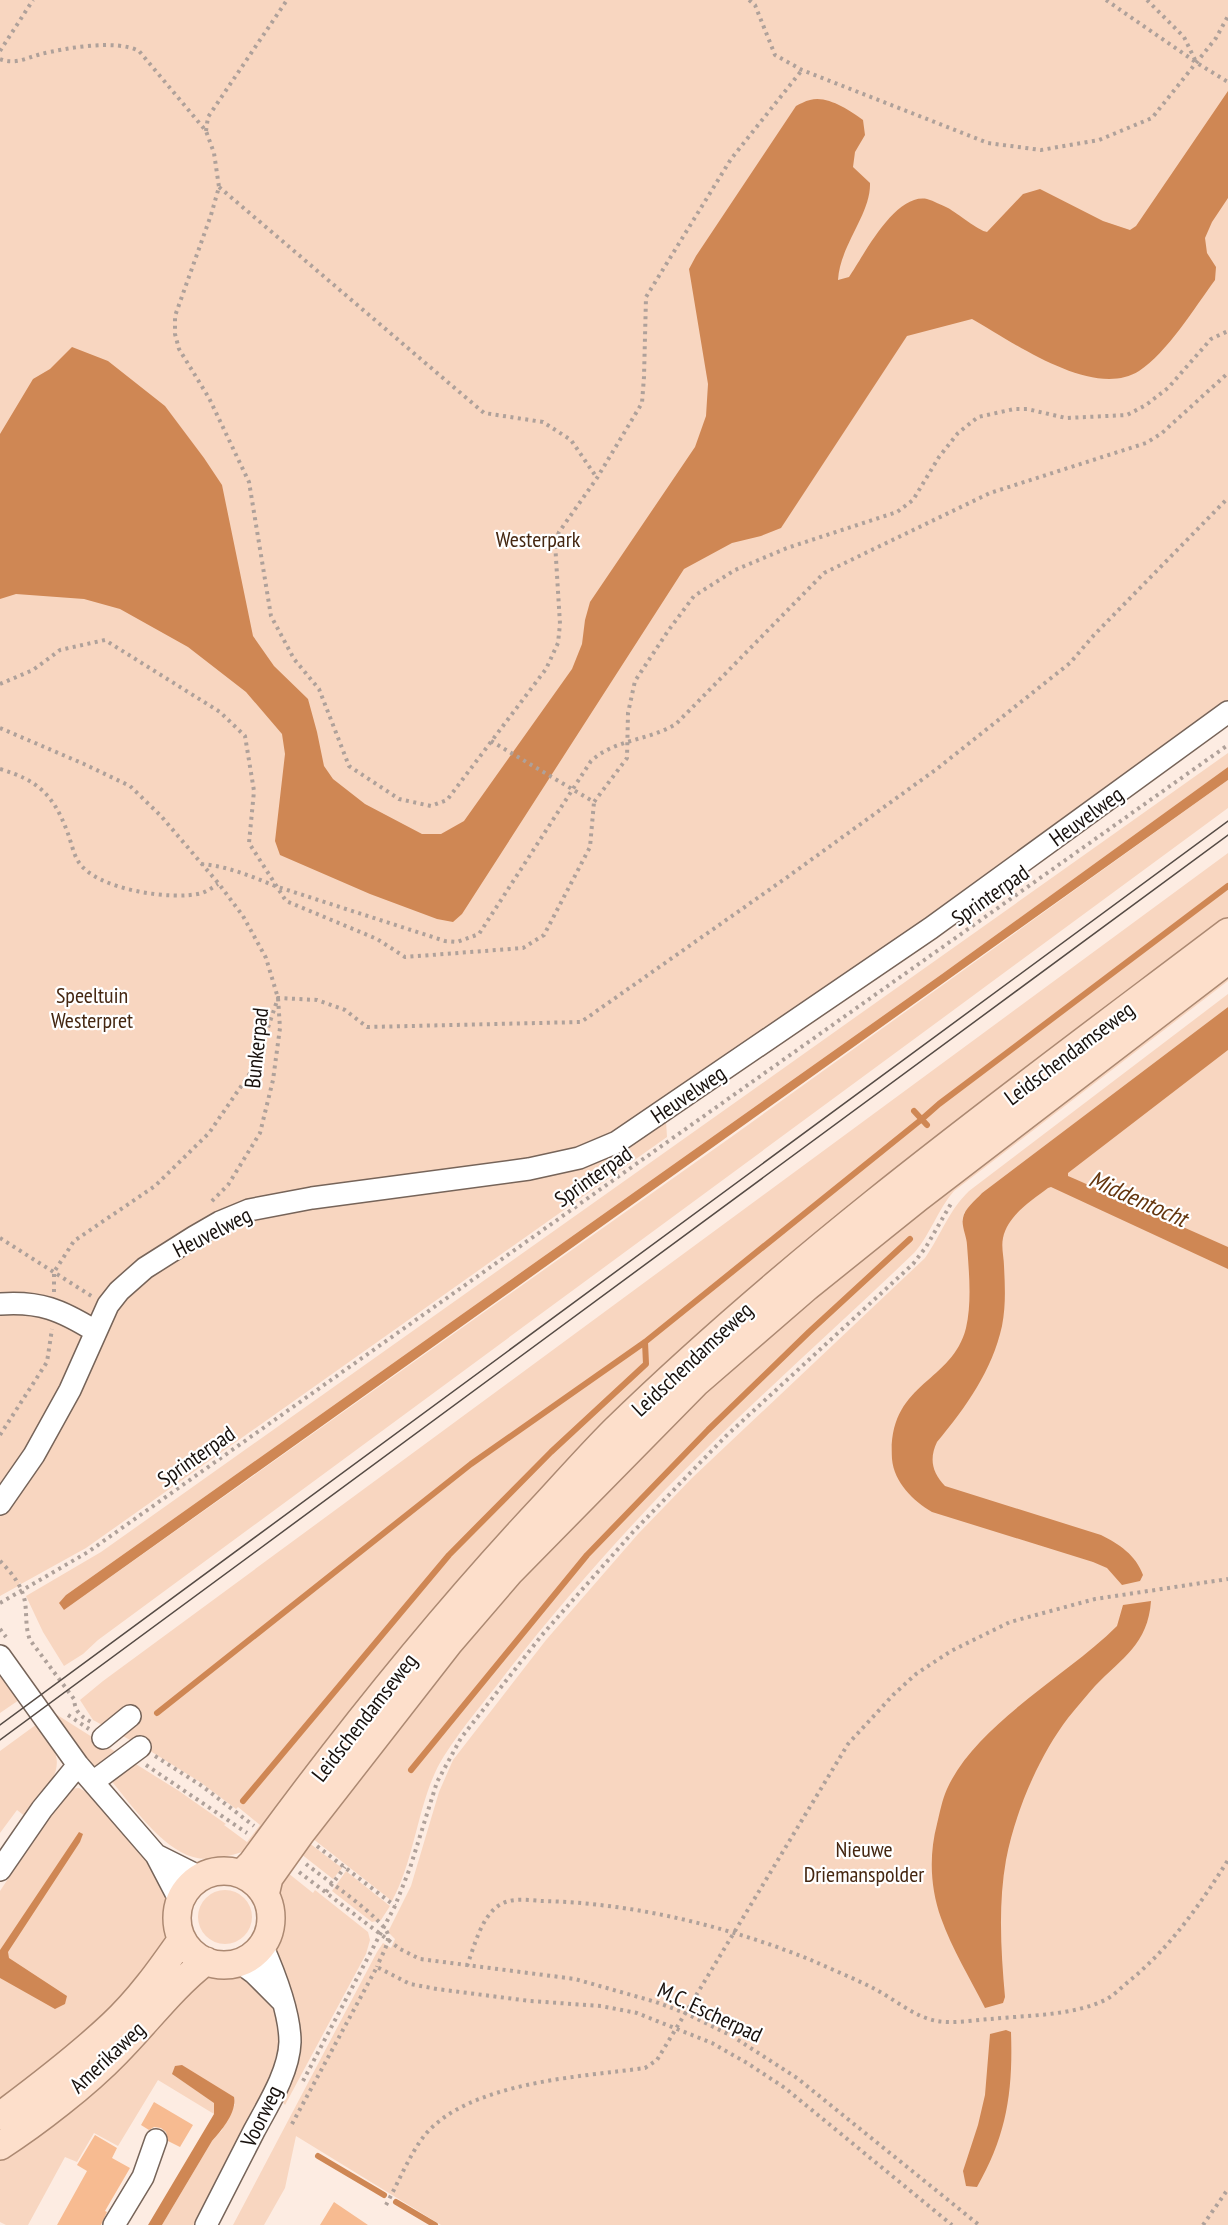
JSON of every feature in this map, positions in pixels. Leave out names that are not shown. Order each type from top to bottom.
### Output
[{"type":"main road","name":"Leidschendamseweg","points":[[241,1874],[252,1863],[372,1703],[478,1577],[613,1432],[753,1302],[874,1202],[1228,932]]},
{"type":"main road","name":"Leidschendamseweg","points":[[265,1895],[269,1878],[301,1833],[449,1643],[510,1572],[696,1383],[807,1287],[919,1197],[1228,960]]},
{"type":"main road","points":[[220,1871],[241,1874],[251,1879],[265,1895],[271,1917],[269,1932],[262,1945],[240,1962],[223,1964],[206,1961],[193,1952],[182,1939],[177,1920],[180,1900],[192,1883],[201,1877],[220,1871]]},
{"type":"main road","name":"Amerikaweg","points":[[0,2116],[53,2076],[114,2024],[158,1974],[182,1939]]},
{"type":"main road","name":"Amerikaweg","points":[[0,2146],[63,2099],[114,2055],[190,1973],[206,1961]]},
{"type":"street","name":"Heuvelweg","points":[[0,1504],[34,1455],[70,1390],[88,1327],[119,1291],[145,1268],[220,1222],[249,1210],[312,1198],[529,1169],[579,1158],[617,1142],[931,928],[1228,712]]},
{"type":"street","points":[[0,1304],[24,1302],[55,1308],[88,1327]]},
{"type":"street","points":[[0,1656],[78,1765],[156,1855],[180,1900]]},
{"type":"street","points":[[103,1738],[130,1716]]},
{"type":"street","points":[[93,1782],[140,1747]]},
{"type":"street","points":[[0,1870],[42,1809],[78,1765]]},
{"type":"street","points":[[156,1855],[201,1877]]},
{"type":"street","name":"Voorweg","points":[[206,2225],[266,2108],[286,2062],[290,2043],[276,1976],[262,1945]]},
{"type":"street","points":[[240,1962],[255,1973],[281,2000]]},
{"type":"street","points":[[114,2225],[143,2177],[156,2140]]},
{"type":"path","points":[[0,51],[33,0]]},
{"type":"path","points":[[206,131],[208,117],[287,0]]},
{"type":"path","points":[[749,0],[755,5],[775,55],[802,70],[988,143],[1041,150],[1100,140],[1152,118],[1216,38],[1228,16]]},
{"type":"path","points":[[1106,0],[1197,63],[1228,81]]},
{"type":"path","points":[[1147,0],[1184,37],[1197,63]]},
{"type":"path","points":[[0,59],[7,62],[19,61],[41,54],[93,46],[131,47],[139,51],[206,131],[214,153],[219,187],[175,316],[175,334],[179,349],[209,398],[249,482],[272,615],[294,659],[319,689],[349,766],[399,799],[431,806],[447,800],[546,669],[558,643],[560,624],[555,542],[559,532],[597,478],[642,403],[646,297],[731,159],[802,70]]},
{"type":"path","points":[[219,187],[484,413],[543,422],[571,440],[597,478]]},
{"type":"path","points":[[0,684],[33,670],[60,650],[105,640],[220,712],[246,736],[254,791],[249,843],[286,901],[377,939],[405,957],[523,948],[544,935],[590,846],[594,802],[627,758],[628,713],[635,681],[694,596],[735,570],[787,548],[897,512],[913,500],[939,457],[958,433],[978,417],[1014,409],[1027,409],[1066,418],[1127,414],[1146,405],[1168,388],[1211,339],[1228,331]]},
{"type":"path","points":[[201,864],[218,865],[275,886],[445,941],[457,942],[479,933],[591,761],[609,747],[653,736],[676,724],[824,573],[990,493],[1146,442],[1162,433],[1228,373]]},
{"type":"path","points":[[0,1435],[47,1362],[55,1308],[54,1272],[74,1241],[154,1186],[209,1133],[255,1066],[278,998],[317,1000],[345,1010],[367,1027],[581,1022],[938,768],[1070,663],[1094,635],[1228,498]]},
{"type":"path","name":"Bunkerpad","points":[[0,728],[130,786],[161,816],[219,884],[256,937],[266,958],[278,998],[278,1038],[273,1080],[260,1133],[228,1185],[207,1206]]},
{"type":"path","points":[[491,741],[594,802]]},
{"type":"path","name":"Sprinterpad","points":[[0,1603],[98,1546],[1228,745]]},
{"type":"path","points":[[0,769],[25,776],[46,792],[66,828],[78,862],[94,877],[126,891],[182,896],[203,893],[219,884]]},
{"type":"path","points":[[380,1934],[395,1906],[410,1868],[434,1792],[461,1738],[542,1635],[633,1532],[726,1436],[913,1264],[926,1247],[949,1205],[957,1197]]},
{"type":"path","points":[[0,1238],[95,1298],[88,1327]]},
{"type":"path","points":[[0,1561],[9,1570],[22,1591],[30,1640],[53,1670]]},
{"type":"path","points":[[386,2205],[423,2137],[442,2118],[464,2104],[498,2092],[529,2085],[645,2068],[657,2060],[848,1744],[893,1695],[916,1674],[951,1651],[1010,1622],[1095,1599],[1228,1579]]},
{"type":"path","points":[[222,1815],[229,1807],[256,1827]]},
{"type":"path","points":[[315,1844],[395,1906]]},
{"type":"path","points":[[467,1966],[489,1917],[497,1906],[518,1900],[558,1901],[666,1916],[734,1933],[809,1959],[874,1988],[935,2021],[952,2022],[1069,2010],[1108,1999],[1139,1974],[1190,1917],[1228,1860]]},
{"type":"path","points":[[292,2124],[377,1967],[388,1940],[384,1926],[369,1912],[303,1861]]},
{"type":"path","points":[[326,1892],[345,1867]]},
{"type":"path","name":"M.C. Escherpad","points":[[296,1870],[388,1940],[420,1959],[575,1979],[646,1999],[685,2013],[732,2036],[797,2078],[979,2225]]},
{"type":"path","points":[[377,1967],[410,1984],[530,2001],[601,2006],[637,2013],[678,2028],[747,2063],[784,2088],[952,2225]]},
{"type":"path","points":[[1203,2225],[1228,2189]]},
{"type":"green space","name":"Westerpark","points":[[0,0],[1228,0],[1228,725],[666,1121],[667,1137],[86,1548],[21,1584],[20,1582],[18,1586],[0,1596]]},
{"type":"green space","points":[[1228,753],[1228,767],[942,974],[66,1595],[64,1610],[727,1140],[1228,780],[1228,808],[64,1666],[43,1632],[26,1596],[101,1552]]},
{"type":"green space","points":[[1228,853],[1228,926],[856,1209],[247,1850],[213,1859],[193,1857],[169,1844],[136,1812],[109,1778],[131,1761],[179,1791],[247,1842],[260,1825],[238,1807],[236,1809],[200,1782],[147,1749],[93,1720],[80,1700]]},
{"type":"green space","points":[[1228,967],[1228,981],[954,1191],[915,1252],[695,1460],[604,1556],[526,1648],[444,1756],[428,1790],[407,1866],[392,1901],[312,1838],[327,1811],[576,1510],[796,1304]]},
{"type":"green space","name":"Nieuwe Driemanspolder","points":[[1228,994],[1228,1007],[982,1193],[964,1213],[962,1221],[1228,1018],[1228,2225],[441,2225],[296,2136],[285,2188],[264,2225],[233,2225],[377,1952],[383,1943],[391,1948],[395,1939],[388,1932],[411,1886],[439,1792],[453,1760],[546,1640],[638,1534],[692,1478],[925,1258],[951,1214],[969,1191]]},
{"type":"green space","points":[[0,1672],[19,1700],[0,1713]]},
{"type":"green space","points":[[51,1711],[119,1754],[97,1769],[91,1766]]},
{"type":"green space","points":[[37,1724],[55,1753],[56,1770],[48,1787],[26,1817],[17,1810],[0,1833],[0,1751]]},
{"type":"green space","points":[[79,1788],[88,1793],[166,1883],[171,1900],[171,1935],[148,1977],[0,2109],[0,1891],[45,1823],[59,1795],[68,1789]]},
{"type":"green space","points":[[304,1839],[342,1868],[333,1879],[296,1850]]},
{"type":"green space","points":[[283,1869],[313,1893],[315,1890],[368,1932],[370,1940],[366,1954],[285,2105],[282,2101],[296,2068],[301,2044],[298,2017],[276,1954],[275,1943],[280,1920],[277,1898]]},
{"type":"green space","points":[[346,1871],[390,1906],[381,1920],[372,1922],[332,1891]]},
{"type":"green space","points":[[225,1890],[235,1892],[244,1898],[250,1907],[252,1917],[250,1927],[244,1936],[235,1942],[225,1944],[215,1942],[206,1936],[200,1927],[198,1917],[200,1907],[206,1898],[215,1892]]},
{"type":"green space","points":[[210,1972],[243,1973],[263,1989],[275,2013],[279,2042],[273,2068],[259,2104],[194,2225],[162,2225],[212,2141],[222,2130],[235,2104],[172,2074],[215,2103],[214,2114],[158,2080],[118,2146],[94,2133],[77,2162],[65,2157],[28,2225],[6,2225],[0,2222],[0,2152]]},
{"type":"shaded area","points":[[1228,91],[1228,198],[1212,222],[1205,238],[1207,253],[1216,267],[1215,280],[1160,353],[1139,371],[1120,378],[1099,378],[1054,364],[972,319],[907,336],[781,528],[732,543],[684,569],[462,914],[453,922],[437,919],[370,894],[280,855],[275,841],[285,754],[282,734],[246,692],[188,647],[120,609],[84,599],[16,594],[0,599],[0,434],[33,379],[50,369],[72,347],[108,361],[165,406],[222,485],[253,636],[274,666],[308,699],[324,766],[333,779],[365,804],[422,834],[441,834],[464,821],[572,669],[582,644],[590,602],[695,447],[706,416],[708,384],[689,269],[796,106],[817,99],[831,101],[863,120],[865,135],[855,152],[853,167],[870,183],[869,195],[844,254],[838,280],[849,277],[892,215],[915,200],[927,199],[935,202],[987,232],[1023,194],[1040,189],[1103,221],[1130,230],[1136,226]]},
{"type":"shaded area","points":[[1228,767],[1228,780],[64,1610],[59,1603],[66,1595],[942,974]]},
{"type":"shaded area","points":[[1228,1007],[1228,1050],[1068,1173],[1068,1176],[1228,1247],[1228,1269],[1051,1187],[1048,1188],[1021,1209],[1006,1230],[1002,1245],[1005,1281],[1004,1311],[998,1342],[977,1388],[937,1442],[933,1454],[933,1465],[937,1476],[945,1486],[1101,1535],[1120,1546],[1136,1562],[1143,1575],[1140,1581],[1122,1585],[1107,1568],[1093,1562],[925,1508],[906,1490],[896,1475],[892,1459],[893,1434],[899,1414],[910,1398],[948,1361],[959,1347],[966,1328],[970,1287],[963,1221],[968,1208],[982,1193]]},
{"type":"shaded area","points":[[1151,1601],[1149,1616],[1139,1639],[1124,1658],[1095,1686],[1057,1733],[1038,1767],[1022,1804],[1010,1842],[1003,1877],[1001,1928],[1005,1997],[1003,2003],[985,2008],[950,1941],[937,1906],[932,1871],[933,1847],[945,1793],[961,1765],[1000,1722],[1097,1645],[1117,1626],[1123,1605]]},
{"type":"shaded area","points":[[79,1832],[83,1834],[80,1842],[8,1952],[9,1958],[67,1996],[65,2004],[55,2009],[0,1978],[0,1950]]},
{"type":"shaded area","points":[[1006,2030],[1011,2032],[1011,2074],[1006,2112],[995,2149],[977,2187],[966,2186],[963,2171],[985,2095],[990,2034]]},
{"type":"shaded area","points":[[182,2065],[234,2097],[233,2109],[162,2225],[148,2225],[214,2114],[214,2103],[172,2074],[175,2066]]},
{"type":"building","points":[[154,2102],[193,2125],[180,2147],[168,2141],[166,2132],[161,2128],[154,2127],[149,2130],[141,2125]]},
{"type":"building","points":[[95,2135],[117,2148],[112,2158],[130,2168],[105,2211],[107,2212],[101,2225],[57,2225],[87,2171],[77,2165]]},
{"type":"building","points":[[334,2202],[368,2225],[320,2225]]},
{"type":"waterway","points":[[157,1713],[471,1464],[645,1342],[939,1104],[1228,886]]},
{"type":"waterway","points":[[914,1111],[927,1125]]},
{"type":"waterway","points":[[411,1770],[587,1555],[708,1430],[809,1332],[910,1239]]},
{"type":"waterway","points":[[243,1801],[449,1555],[551,1452],[646,1364],[645,1342]]},
{"type":"waterway","points":[[318,2156],[384,2195]]},
{"type":"waterway","points":[[396,2202],[435,2225]]},
{"type":"tram line","points":[[0,1725],[1228,821]]},
{"type":"tram line","points":[[0,1740],[1228,835]]},
{"type":"park label","name":"Speeltuin Westerpret","points":[[92,1008]]},
{"type":"water label","name":"Middentocht","points":[[1138,1199]]}]
